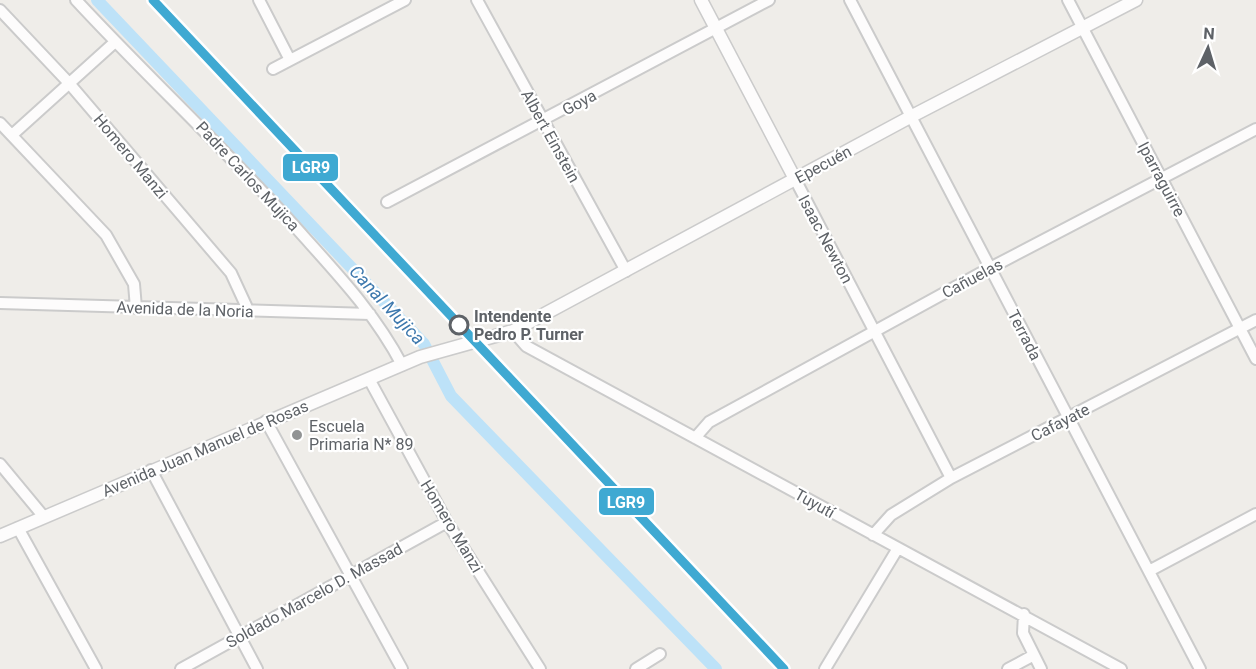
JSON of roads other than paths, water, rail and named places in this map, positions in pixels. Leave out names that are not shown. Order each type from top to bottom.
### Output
[{"type":"street","name":"Padre Carlos Mujica","points":[[76,0],[115,42],[247,172],[370,314],[387,336],[402,365]]},
{"type":"street","points":[[260,0],[290,60]]},
{"type":"street","points":[[273,69],[405,0]]},
{"type":"street","name":"Albert Einstein","points":[[477,0],[626,271]]},
{"type":"street","name":"Isaac Newton","points":[[701,0],[951,478]]},
{"type":"street","name":"Goya","points":[[387,202],[543,122],[770,0]]},
{"type":"street","name":"Terrada","points":[[850,0],[1200,669]]},
{"type":"street","name":"Iparraguirre","points":[[1068,0],[1256,359]]},
{"type":"street","name":"Epecuén","points":[[513,331],[912,116],[1136,0]]},
{"type":"street","name":"Homero Manzi","points":[[0,10],[68,82],[231,273],[249,312]]},
{"type":"street","points":[[12,135],[68,82],[115,42]]},
{"type":"street","points":[[0,123],[106,235],[134,284],[136,308]]},
{"type":"street","name":"Cañuelas","points":[[695,438],[709,422],[990,268],[1256,129]]},
{"type":"street","name":"Avenida de la Noria","points":[[0,303],[370,314]]},
{"type":"street","name":"Cafayate","points":[[873,535],[891,514],[951,478],[1256,320]]},
{"type":"street","name":"Avenida Juan Manuel de Rosas","points":[[0,536],[420,357],[513,331]]},
{"type":"street","name":"Tuyutí","points":[[513,331],[526,346],[1122,669]]},
{"type":"street","name":"Homero Manzi","points":[[369,379],[447,522],[540,669]]},
{"type":"street","points":[[266,421],[402,669]]},
{"type":"street","points":[[0,464],[44,517]]},
{"type":"street","points":[[152,470],[257,669]]},
{"type":"street","points":[[1149,572],[1256,514]]},
{"type":"street","name":"Soldado Marcelo D. Massad","points":[[181,669],[447,522]]},
{"type":"street","points":[[18,528],[96,669]]},
{"type":"street","points":[[825,669],[898,548]]},
{"type":"street","points":[[1024,614],[1023,633],[1041,669]]},
{"type":"street","points":[[636,669],[660,654]]},
{"type":"street","points":[[1008,669],[1034,655]]},
{"type":"waterway","name":"Canal Mujica","points":[[97,0],[424,344],[451,396],[716,669]]},
{"type":"place","name":"Intendente Pedro P. Turner","points":[[459,325]]},
{"type":"place","name":"Escuela Primaria N* 89","points":[[297,435]]}]
